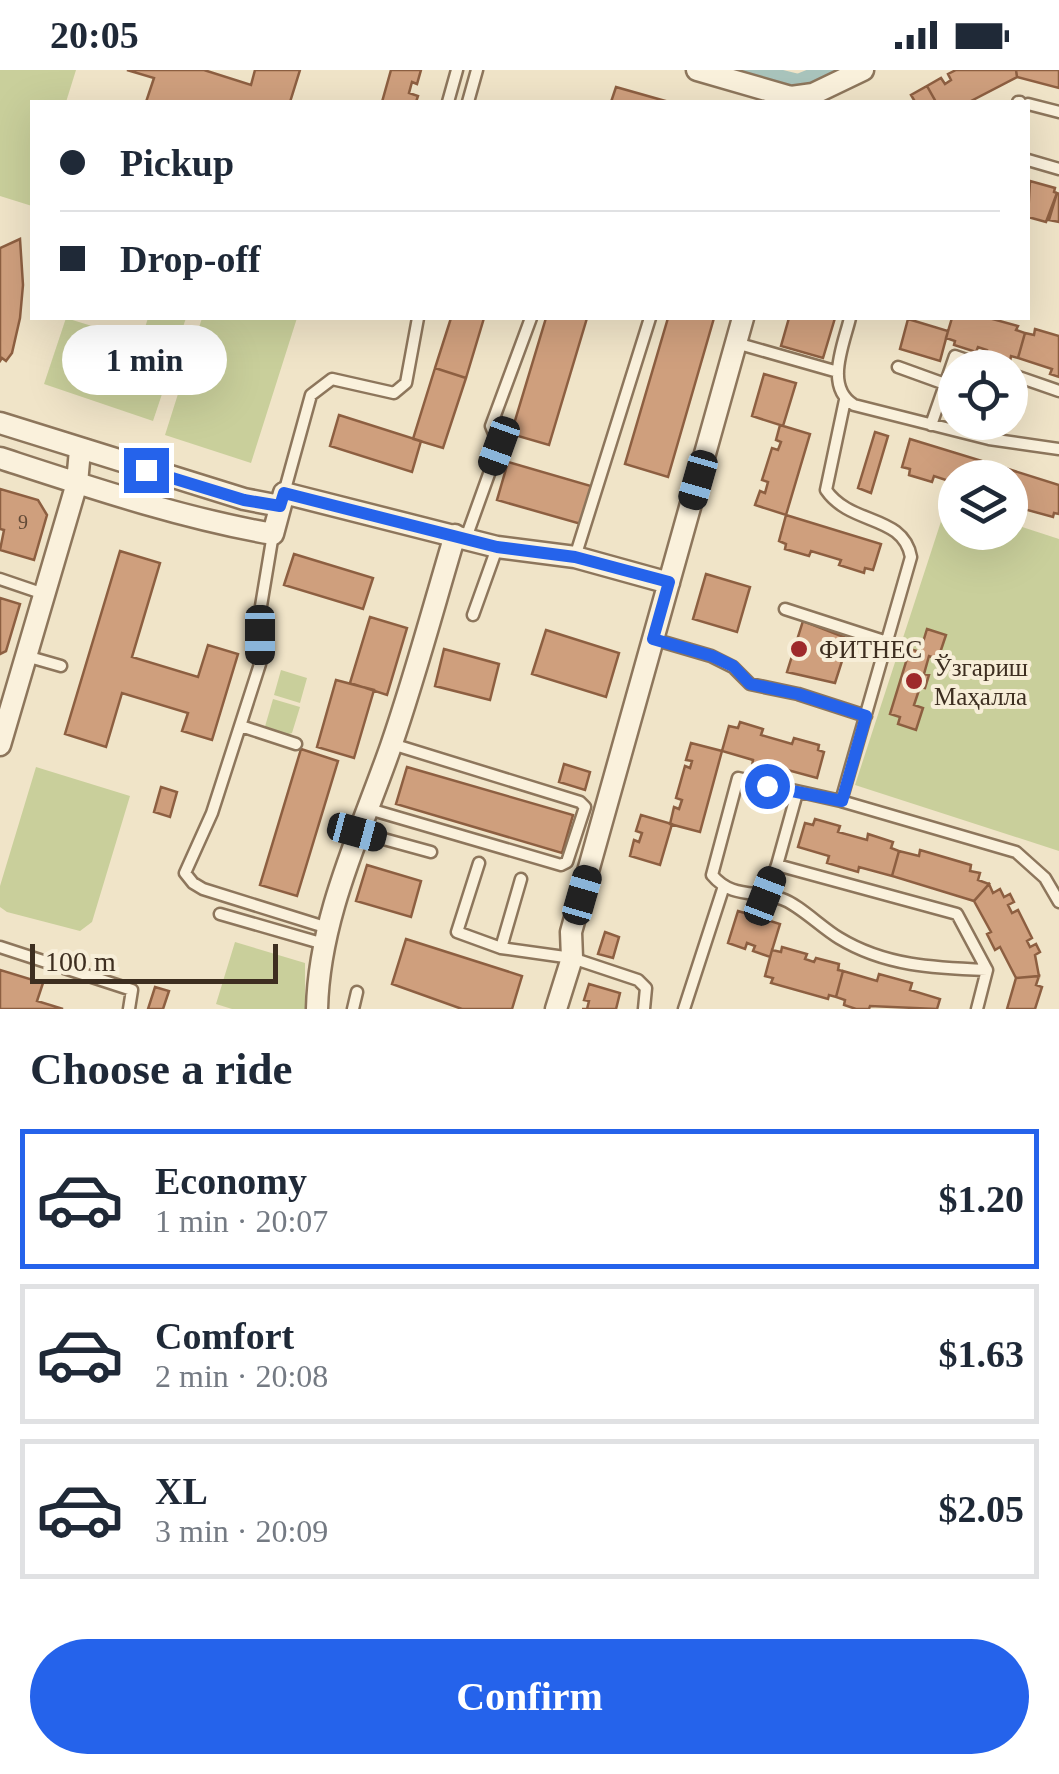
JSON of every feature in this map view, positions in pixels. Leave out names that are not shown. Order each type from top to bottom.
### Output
[{"type":"street","points":[[697,70],[801,100],[864,70]]},
{"type":"street","points":[[556,1009],[572,958],[571,932],[742,320]]},
{"type":"street","points":[[0,424],[244,500],[282,500],[497,547],[575,557],[669,582]]},
{"type":"street","points":[[0,745],[9,684],[26,656],[77,483],[80,450]]},
{"type":"street","points":[[0,458],[77,483],[273,534],[282,500]]},
{"type":"street","points":[[316,1009],[327,936],[357,832],[392,744],[460,536]]},
{"type":"lane","points":[[449,100],[457,70]]},
{"type":"lane","points":[[468,100],[476,70]]},
{"type":"lane","points":[[1030,105],[1059,112]]},
{"type":"lane","points":[[1030,161],[1059,169]]},
{"type":"lane","points":[[282,500],[311,395],[332,379],[394,393],[406,383],[418,320]]},
{"type":"lane","points":[[460,536],[499,446],[491,426],[530,320]]},
{"type":"lane","points":[[575,557],[649,320]]},
{"type":"lane","points":[[850,320],[838,372],[838,389],[845,400],[989,440],[1059,448]]},
{"type":"lane","points":[[736,343],[838,372]]},
{"type":"lane","points":[[898,367],[938,381]]},
{"type":"lane","points":[[1028,380],[1059,390]]},
{"type":"lane","points":[[842,801],[911,557],[908,542],[900,533],[836,505],[826,490],[845,400]]},
{"type":"lane","points":[[931,424],[938,404]]},
{"type":"lane","points":[[273,534],[261,606],[260,664],[212,813],[185,873],[203,889],[327,936]]},
{"type":"lane","points":[[473,615],[497,547]]},
{"type":"lane","points":[[0,579],[44,594]]},
{"type":"lane","points":[[785,610],[887,642]]},
{"type":"lane","points":[[653,639],[712,656],[733,666],[750,684],[798,694],[866,716]]},
{"type":"lane","points":[[26,656],[61,666]]},
{"type":"lane","points":[[241,726],[296,744]]},
{"type":"lane","points":[[367,808],[561,865],[567,862],[585,807],[580,802],[392,744]]},
{"type":"lane","points":[[987,970],[929,968],[878,958],[842,940],[785,900],[724,889],[712,876],[738,778],[842,801],[1016,852],[1045,878],[1059,902]]},
{"type":"lane","points":[[765,896],[797,793]]},
{"type":"lane","points":[[357,832],[431,852]]},
{"type":"lane","points":[[479,863],[456,932],[501,948],[572,958],[638,980],[646,988],[644,1009]]},
{"type":"lane","points":[[777,865],[956,914],[987,970],[977,1009]]},
{"type":"lane","points":[[501,948],[521,879]]},
{"type":"lane","points":[[684,1009],[724,889]]},
{"type":"lane","points":[[220,914],[327,936]]},
{"type":"lane","points":[[0,947],[132,990],[129,1009]]},
{"type":"lane","points":[[354,1009],[357,992]]},
{"type":"green space","points":[[0,70],[76,70],[67,100],[30,100],[30,205],[0,196]]},
{"type":"green space","points":[[65,320],[176,352],[153,421],[44,384]]},
{"type":"green space","points":[[147,320],[185,320],[176,348],[142,337]]},
{"type":"green space","points":[[201,320],[296,320],[251,463],[165,435]]},
{"type":"green space","points":[[1028,529],[1059,539],[1059,851],[855,785],[938,531],[938,550],[1028,550]]},
{"type":"green space","points":[[281,670],[307,678],[300,703],[274,695]]},
{"type":"green space","points":[[273,699],[300,707],[292,733],[283,736],[264,730]]},
{"type":"green space","points":[[36,767],[130,796],[92,922],[80,931],[0,907],[0,886]]},
{"type":"green space","points":[[235,942],[305,963],[305,1009],[232,1009],[216,1004]]},
{"type":"building","points":[[127,70],[204,70],[251,85],[255,70],[300,70],[291,100],[147,100],[154,78]]},
{"type":"building","points":[[391,70],[421,70],[409,93],[418,96],[417,100],[383,100]]},
{"type":"building","points":[[956,70],[1016,70],[1017,77],[973,100],[935,100],[927,86],[941,78],[945,84],[951,80],[948,74]]},
{"type":"building","points":[[1016,70],[1059,70],[1059,88],[1017,77]]},
{"type":"building","points":[[927,86],[935,100],[914,100],[911,95]]},
{"type":"building","points":[[616,87],[662,100],[612,100]]},
{"type":"building","points":[[1030,181],[1055,188],[1057,193],[1046,222],[1030,218]]},
{"type":"building","points":[[1059,194],[1059,222],[1049,220]]},
{"type":"building","points":[[20,239],[20,318],[12,353],[6,361],[0,361],[0,248]]},
{"type":"building","points":[[450,320],[483,320],[466,378],[435,368]]},
{"type":"building","points":[[545,320],[586,320],[549,445],[511,434]]},
{"type":"building","points":[[667,320],[713,320],[668,477],[625,464]]},
{"type":"building","points":[[788,320],[834,320],[823,358],[781,346]]},
{"type":"building","points":[[908,320],[948,331],[943,350],[938,350],[938,360],[900,349]]},
{"type":"building","points":[[951,320],[996,320],[1018,326],[1016,330],[1025,333],[1020,350],[970,350],[954,345],[955,341],[946,338]]},
{"type":"building","points":[[1035,329],[1059,336],[1059,377],[1050,374],[1052,369],[1028,361],[1028,350],[1020,350],[1025,333],[1034,335]]},
{"type":"building","points":[[435,368],[466,378],[443,448],[413,439]]},
{"type":"building","points":[[764,374],[796,383],[783,426],[752,416]]},
{"type":"building","points":[[339,415],[421,441],[412,472],[330,446]]},
{"type":"building","points":[[780,425],[810,434],[786,515],[755,505],[760,491],[765,493],[768,482],[762,480],[772,448],[778,450],[781,442],[776,440]]},
{"type":"building","points":[[875,432],[888,436],[871,493],[858,488]]},
{"type":"building","points":[[910,439],[979,460],[938,460],[938,477],[934,476],[932,482],[909,475],[910,469],[902,467]]},
{"type":"building","points":[[508,462],[591,486],[581,524],[497,500]]},
{"type":"building","points":[[1028,475],[1059,485],[1059,514],[1054,513],[1053,517],[1028,510]]},
{"type":"building","points":[[0,489],[38,500],[47,515],[34,560],[0,550],[4,530],[0,529]]},
{"type":"building","points":[[786,515],[881,544],[873,570],[865,568],[864,573],[839,565],[841,560],[811,551],[809,556],[785,549],[786,544],[779,541]]},
{"type":"building","points":[[120,551],[160,563],[132,657],[198,677],[208,645],[238,654],[212,740],[182,731],[188,713],[122,693],[106,747],[65,734]]},
{"type":"building","points":[[294,554],[373,578],[363,609],[284,585]]},
{"type":"building","points":[[706,574],[750,587],[737,632],[693,619]]},
{"type":"building","points":[[0,598],[20,604],[6,651],[0,654]]},
{"type":"building","points":[[370,617],[407,628],[387,695],[350,683]]},
{"type":"building","points":[[803,621],[849,639],[835,683],[787,672]]},
{"type":"building","name":"Ўзгариш Маҳалла","points":[[927,629],[946,635],[938,659],[929,656],[924,674],[929,675],[914,705],[923,708],[916,730],[898,724],[900,717],[890,714],[910,649],[920,652]]},
{"type":"building","points":[[546,630],[619,653],[606,697],[532,674]]},
{"type":"building","points":[[444,649],[499,664],[490,700],[435,686]]},
{"type":"building","points":[[336,680],[374,690],[354,758],[317,747]]},
{"type":"building","points":[[740,722],[763,729],[761,735],[792,744],[794,738],[819,745],[818,750],[824,752],[817,778],[784,769],[782,775],[752,766],[753,760],[722,751],[729,726],[738,728]]},
{"type":"building","points":[[691,743],[722,751],[700,832],[670,824],[674,807],[679,809],[682,800],[676,798],[685,766],[690,768],[692,761],[686,760]]},
{"type":"building","points":[[301,749],[338,761],[297,896],[260,885]]},
{"type":"building","points":[[564,764],[590,772],[585,790],[559,782]]},
{"type":"building","points":[[407,767],[573,815],[562,853],[396,804]]},
{"type":"building","points":[[161,787],[177,792],[170,817],[154,812]]},
{"type":"building","points":[[641,815],[672,824],[660,865],[630,856],[634,840],[639,842],[642,833],[636,831]]},
{"type":"building","points":[[815,819],[840,826],[838,832],[867,840],[868,834],[893,842],[891,848],[899,851],[892,876],[827,863],[829,856],[798,847],[805,823],[813,825]]},
{"type":"building","points":[[920,850],[971,865],[970,871],[980,873],[978,880],[989,884],[974,901],[892,876],[899,851],[919,856]]},
{"type":"building","points":[[367,865],[421,881],[411,917],[356,901]]},
{"type":"building","points":[[989,884],[993,893],[1000,889],[1004,897],[1010,894],[1014,902],[1008,905],[1012,913],[1018,910],[1032,938],[1027,941],[1030,947],[1036,944],[1040,952],[1035,955],[1039,976],[1016,978],[1000,947],[995,950],[987,934],[991,932],[974,901]]},
{"type":"building","points":[[738,911],[780,924],[770,957],[753,951],[755,946],[747,943],[745,949],[728,943]]},
{"type":"building","points":[[605,932],[619,937],[613,958],[598,954]]},
{"type":"building","points":[[406,939],[522,976],[512,1009],[462,1009],[392,984]]},
{"type":"building","points":[[782,947],[807,954],[805,959],[814,962],[816,958],[839,964],[838,970],[843,971],[836,997],[829,995],[828,999],[771,983],[773,978],[765,976],[772,950],[781,952]]},
{"type":"building","points":[[0,970],[43,983],[37,1001],[63,1009],[0,1009]]},
{"type":"building","points":[[843,971],[877,981],[879,974],[912,983],[910,990],[940,999],[937,1009],[856,1009],[844,1005],[845,1000],[836,997]]},
{"type":"building","points":[[1039,976],[1036,985],[1042,987],[1035,1009],[1007,1009],[1016,978]]},
{"type":"building","points":[[589,984],[620,993],[616,1009],[587,1009],[589,1001],[584,1000]]},
{"type":"building","points":[[155,987],[169,991],[163,1009],[148,1009]]},
{"type":"waterway","points":[[746,70],[798,83],[831,70]]},
{"type":"place","name":"ФИТНЕС","points":[[799,649]]},
{"type":"place","name":"Ўзгариш Маҳалла","points":[[914,681]]},
{"type":"route","points":[[146,470],[244,500],[280,506],[284,493],[497,547],[575,557],[669,582],[653,639],[712,656],[733,666],[750,684],[798,694],[866,716],[842,801],[767,786]]}]
